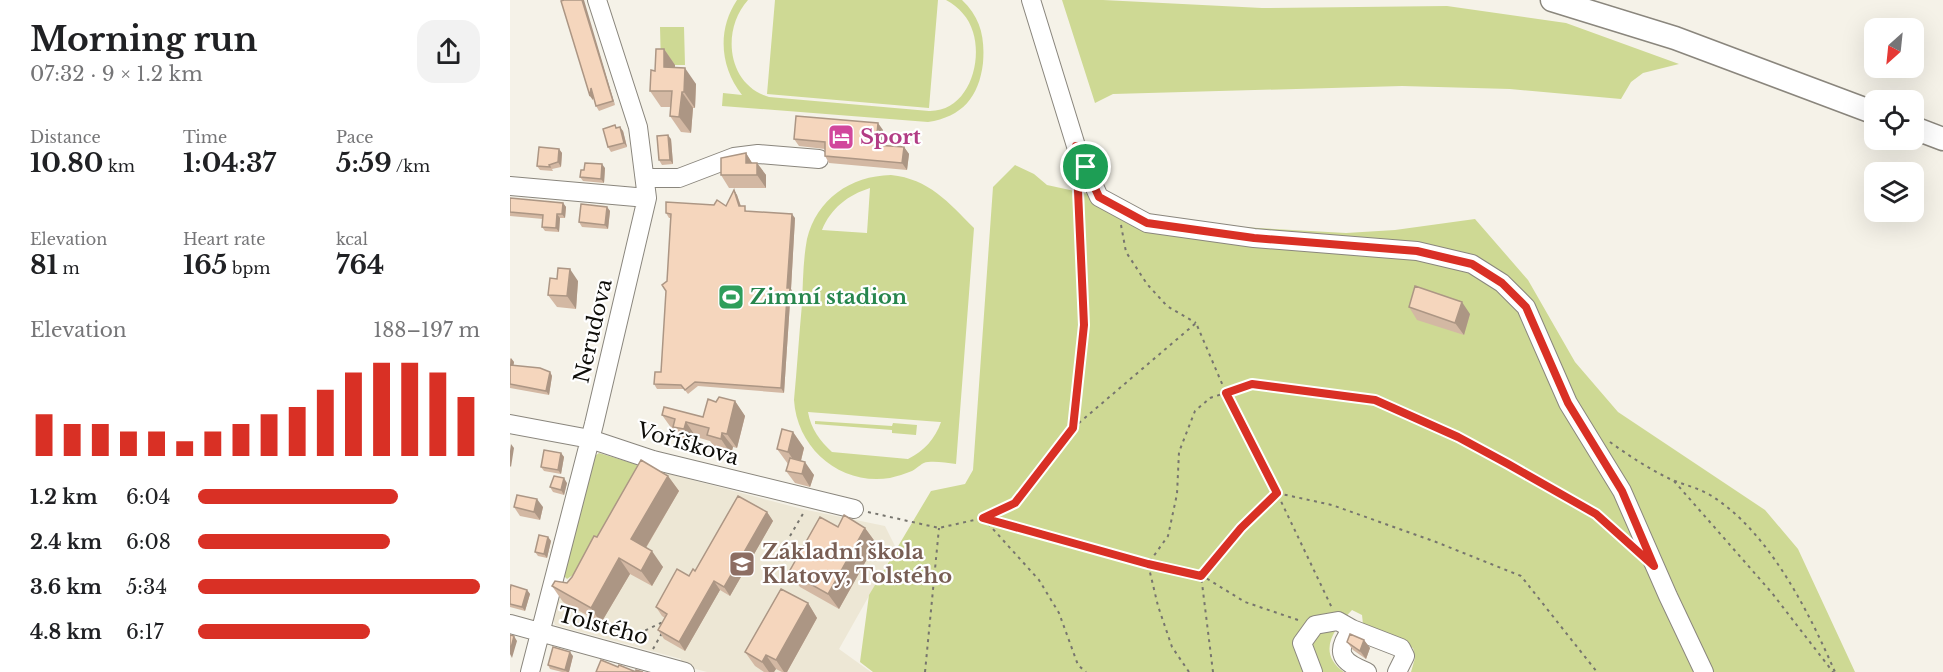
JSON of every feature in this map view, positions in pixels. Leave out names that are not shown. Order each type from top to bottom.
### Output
[{"type":"main road","points":[[1552,0],[1675,38],[1864,109]]},
{"type":"main road","points":[[1924,132],[1943,139]]},
{"type":"street","name":"Nerudova","points":[[530,672],[590,439],[647,198],[638,127],[597,0]]},
{"type":"street","points":[[1030,0],[1076,146],[1099,197],[1147,223],[1254,238],[1417,251],[1472,264],[1502,283],[1526,307],[1568,403],[1622,491],[1704,672]]},
{"type":"street","points":[[645,177],[679,178],[734,157],[758,154],[819,159]]},
{"type":"street","points":[[510,186],[647,198]]},
{"type":"street","name":"Voříškova","points":[[510,424],[590,439],[653,460],[854,509]]},
{"type":"street","points":[[552,582],[573,587]]},
{"type":"street","name":"Tolstého","points":[[510,624],[685,672]]},
{"type":"street","points":[[1313,672],[1302,643],[1315,625],[1345,625],[1401,648],[1405,656],[1397,672]]},
{"type":"street","points":[[1345,625],[1346,637],[1341,653],[1343,658],[1367,672]]},
{"type":"path","points":[[1073,428],[1084,325],[1078,182]]},
{"type":"path","points":[[1118,207],[1126,252],[1147,284],[1167,306],[1196,323],[1226,393],[1345,625]]},
{"type":"path","points":[[854,509],[939,528],[983,518],[1015,503],[1073,428],[1196,323]]},
{"type":"path","points":[[1190,672],[1172,647],[1158,606],[1148,564],[1168,536],[1177,494],[1179,452],[1195,411],[1209,398],[1252,384],[1375,400],[1458,437],[1508,464],[1596,514],[1630,543]]},
{"type":"path","points":[[1610,442],[1672,479],[1712,496],[1756,536],[1780,566],[1825,650],[1834,672]]},
{"type":"path","points":[[1672,479],[1772,592],[1834,672]]},
{"type":"path","points":[[1213,672],[1201,576],[1241,528],[1277,493]]},
{"type":"path","points":[[1277,493],[1332,505],[1436,542],[1521,576],[1597,672]]},
{"type":"path","points":[[983,518],[1148,564],[1201,576],[1245,602],[1315,625]]},
{"type":"path","points":[[983,518],[1038,580],[1059,613],[1078,666],[1086,672]]},
{"type":"path","points":[[925,672],[939,528]]},
{"type":"path","points":[[626,640],[669,620],[650,654]]},
{"type":"shaded area","name":"Základní škola Klatovy, Tolstého","points":[[655,470],[802,509],[885,526],[896,548],[839,649],[871,672],[707,672],[680,665],[681,659],[555,625],[553,619],[560,591],[565,591]]},
{"type":"green space","points":[[737,0],[748,0],[739,12],[734,26],[732,41],[737,69],[744,81],[755,91],[769,97],[929,111],[953,104],[969,84],[976,58],[976,45],[966,18],[946,0],[962,0],[978,21],[983,45],[983,63],[978,86],[967,103],[959,110],[928,122],[722,106],[723,93],[742,95],[729,73],[724,48],[726,24]]},
{"type":"green space","points":[[775,0],[938,0],[929,108],[767,94]]},
{"type":"green space","points":[[1062,0],[1262,8],[1447,6],[1566,23],[1679,64],[1643,73],[1631,82],[1621,99],[1510,89],[1402,86],[1113,94],[1095,103]]},
{"type":"green space","points":[[660,27],[684,27],[685,65],[661,65]]},
{"type":"green space","points":[[1015,165],[1034,174],[1047,185],[1116,200],[1154,215],[1187,224],[1346,233],[1395,230],[1475,219],[1528,280],[1575,362],[1618,412],[1765,510],[1798,549],[1855,672],[1411,672],[1415,658],[1413,648],[1367,627],[1363,624],[1362,615],[1352,610],[1334,633],[1329,649],[1331,657],[1344,672],[873,672],[860,662],[869,595],[931,491],[965,484],[973,470],[993,187]]},
{"type":"green space","points":[[891,175],[916,181],[937,193],[974,228],[956,464],[926,462],[904,474],[872,479],[839,470],[813,448],[803,434],[794,400],[805,255],[812,225],[827,201],[837,192],[849,185],[876,176]],"holes":[[[870,188],[867,233],[822,230],[830,215],[841,203],[854,194]],[[808,412],[940,422],[941,422],[936,434],[928,444],[908,459],[832,452],[817,434]]]},
{"type":"green space","points":[[815,421],[892,426],[893,423],[917,425],[916,435],[892,433],[892,430],[815,424]]},
{"type":"green space","points":[[599,453],[655,470],[573,575],[567,579],[563,575],[592,458]]},
{"type":"building","points":[[582,0],[613,101],[596,106],[591,88],[590,96],[561,1]]},
{"type":"building","points":[[656,49],[664,49],[664,67],[685,68],[684,92],[682,92],[679,117],[670,116],[672,91],[650,91],[651,70],[655,71]]},
{"type":"building","points":[[796,116],[878,123],[876,145],[904,147],[902,163],[825,156],[825,142],[794,139]]},
{"type":"building","points":[[615,125],[616,128],[620,127],[624,143],[608,147],[603,129]]},
{"type":"building","points":[[668,135],[670,160],[659,160],[657,136]]},
{"type":"building","points":[[539,147],[559,149],[558,162],[549,165],[550,167],[537,166]]},
{"type":"building","points":[[746,153],[746,163],[757,163],[757,175],[721,175],[721,158]]},
{"type":"building","points":[[585,163],[602,164],[601,179],[580,177]]},
{"type":"building","name":"Zimní stadion","points":[[734,190],[739,206],[745,206],[745,211],[792,214],[787,288],[790,288],[789,298],[787,297],[781,388],[695,382],[685,390],[681,385],[654,384],[655,372],[661,372],[666,291],[662,285],[667,281],[671,214],[666,213],[666,202],[714,205],[717,200],[726,206]]},
{"type":"building","points":[[510,198],[563,203],[562,214],[557,214],[556,228],[542,227],[543,215],[510,212]]},
{"type":"building","points":[[581,204],[607,207],[605,225],[579,222]]},
{"type":"building","points":[[558,268],[570,269],[567,296],[548,295],[550,278],[557,279]]},
{"type":"building","points":[[1415,286],[1462,302],[1455,323],[1409,307]]},
{"type":"building","points":[[510,365],[540,368],[550,372],[546,391],[510,384]]},
{"type":"building","points":[[719,397],[735,401],[727,434],[722,433],[721,439],[707,435],[709,428],[686,422],[684,429],[673,427],[675,419],[662,415],[664,407],[703,417],[708,399],[716,402]]},
{"type":"building","points":[[782,429],[793,432],[788,452],[777,449]]},
{"type":"building","points":[[544,450],[561,453],[558,470],[541,467]]},
{"type":"building","points":[[790,458],[805,462],[802,474],[786,471]]},
{"type":"building","points":[[641,460],[668,476],[631,539],[652,551],[641,571],[619,558],[591,608],[552,586],[555,581],[567,583],[572,577],[594,536],[597,537]]},
{"type":"building","points":[[554,476],[564,478],[561,490],[550,487]]},
{"type":"building","points":[[517,495],[537,499],[534,512],[514,507]]},
{"type":"building","points":[[738,496],[767,512],[724,587],[714,581],[679,642],[658,630],[667,614],[656,607],[677,569],[689,576],[693,569],[695,571]]},
{"type":"building","points":[[844,515],[865,528],[828,594],[789,572],[820,517],[838,527]]},
{"type":"building","points":[[539,535],[548,537],[544,554],[535,552]]},
{"type":"building","points":[[511,585],[527,590],[522,607],[510,604]]},
{"type":"building","points":[[781,589],[808,603],[776,660],[766,655],[762,662],[745,652]]},
{"type":"building","points":[[1350,634],[1364,640],[1360,651],[1347,642]]},
{"type":"building","points":[[510,635],[514,636],[510,652]]},
{"type":"building","points":[[553,647],[570,652],[565,670],[548,665]]},
{"type":"building","points":[[601,660],[618,667],[619,665],[636,672],[596,672]]},
{"type":"place","name":"Sport","points":[[841,137]]},
{"type":"place","name":"Zimní stadion","points":[[731,297]]},
{"type":"place","name":"Základní škola Klatovy, Tolstého","points":[[742,564]]},
{"type":"route","points":[[1076,146],[1086,167],[1099,197],[1147,223],[1254,238],[1417,251],[1472,264],[1502,283],[1526,307],[1568,403],[1622,491],[1654,566],[1596,514],[1458,437],[1375,400],[1252,384],[1226,393],[1277,493],[1241,528],[1201,576],[1148,564],[983,518],[1015,503],[1073,428],[1084,325],[1076,146]]}]
